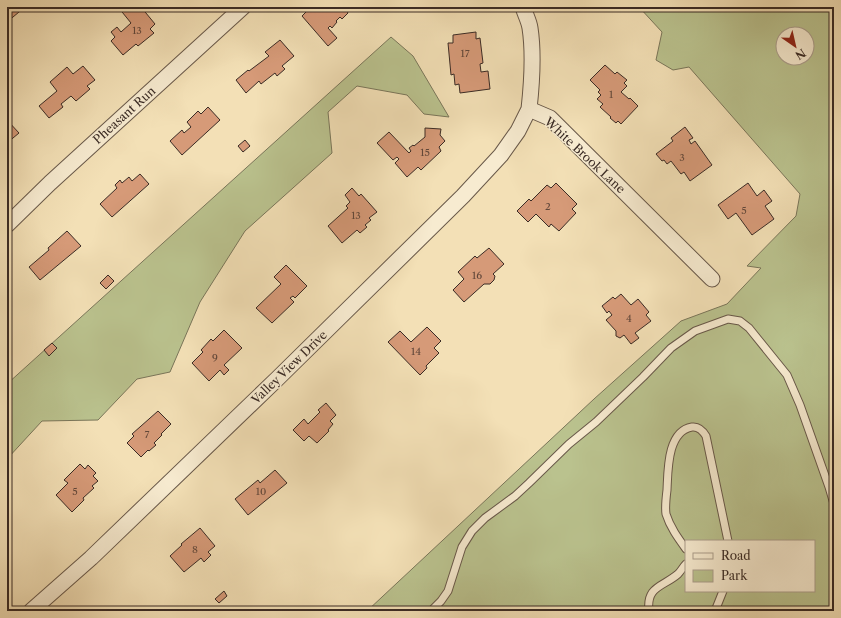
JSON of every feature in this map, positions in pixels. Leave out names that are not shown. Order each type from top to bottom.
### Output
[{"type":"street","name":"Pheasant Run","points":[[7,225],[50,183],[243,7]]},
{"type":"street","points":[[523,7],[530,27],[532,49],[529,109]]},
{"type":"street","name":"White Brook Lane","points":[[529,109],[550,118],[712,279]]},
{"type":"street","name":"Valley View Drive","points":[[31,611],[91,558],[277,379],[463,196],[501,155],[518,131],[529,109]]},
{"type":"lane","points":[[431,611],[441,601],[448,590],[462,547],[472,531],[485,518],[525,487],[569,444],[596,422],[671,348],[695,331],[728,319],[740,321],[749,328],[786,375],[800,405],[834,504]]},
{"type":"lane","points":[[685,548],[670,526],[666,513],[668,477],[670,454],[676,438],[682,430],[693,426],[700,428],[706,436],[728,540]]},
{"type":"lane","points":[[649,611],[649,599],[657,587],[678,574],[685,565]]},
{"type":"lane","points":[[715,611],[723,592]]},
{"type":"green space","points":[[639,7],[834,7],[834,611],[367,611],[594,399],[681,321],[727,304],[761,268],[747,266],[796,216],[800,194],[689,67],[673,70],[656,60],[662,32]]},
{"type":"green space","points":[[391,37],[413,56],[449,117],[424,114],[407,95],[357,86],[328,112],[332,153],[245,231],[200,302],[170,372],[137,379],[98,420],[42,421],[7,459],[7,384]]},
{"type":"building","points":[[7,7],[25,7],[7,22]]},
{"type":"building","points":[[118,7],[141,7],[155,24],[150,29],[154,33],[138,46],[136,44],[123,55],[111,41],[115,37],[111,32],[117,27],[121,32],[131,23]]},
{"type":"building","points":[[311,7],[314,10],[317,7],[352,7],[347,11],[348,13],[342,19],[340,17],[336,21],[337,22],[332,28],[330,26],[328,28],[337,38],[328,46],[302,16]]},
{"type":"building","points":[[476,32],[476,39],[480,38],[483,63],[480,64],[481,72],[488,71],[490,89],[460,93],[459,84],[455,85],[454,74],[451,75],[448,43],[453,43],[453,35]]},
{"type":"building","points":[[280,40],[294,56],[282,66],[285,69],[277,76],[275,73],[261,84],[259,81],[246,93],[236,80],[269,56],[265,52]]},
{"type":"building","points":[[605,65],[615,74],[617,72],[627,80],[624,83],[627,86],[621,92],[638,106],[621,124],[618,121],[616,123],[600,107],[603,104],[597,99],[601,95],[598,92],[600,90],[590,80]]},
{"type":"building","points":[[83,66],[95,80],[87,86],[90,89],[76,101],[71,96],[61,104],[63,107],[49,118],[39,106],[57,91],[50,82],[67,67],[73,74]]},
{"type":"building","points":[[208,107],[220,120],[182,155],[170,141],[182,130],[184,133],[191,127],[187,122],[198,111],[201,114]]},
{"type":"building","points":[[7,120],[19,133],[7,143]]},
{"type":"building","points":[[685,127],[693,138],[689,140],[691,144],[695,141],[712,165],[690,181],[684,172],[681,174],[671,161],[667,164],[656,154],[673,141],[671,138]]},
{"type":"building","points":[[425,128],[441,129],[440,135],[445,141],[439,147],[441,151],[421,170],[418,167],[407,177],[395,163],[399,159],[397,157],[393,160],[377,143],[389,132],[409,153],[411,151],[409,148],[425,137]]},
{"type":"building","points":[[245,140],[250,146],[243,152],[238,146]]},
{"type":"building","points":[[140,174],[149,184],[112,217],[100,204],[117,188],[115,185],[120,180],[122,183],[129,177],[132,181]]},
{"type":"building","points":[[556,183],[577,204],[572,209],[576,213],[559,231],[551,224],[549,227],[536,214],[528,222],[517,211],[529,199],[531,201],[547,185],[551,188]]},
{"type":"building","points":[[748,183],[757,196],[764,190],[772,201],[765,206],[774,219],[752,235],[736,213],[728,219],[718,205]]},
{"type":"building","points":[[352,188],[359,196],[361,194],[377,212],[369,218],[371,220],[365,225],[367,227],[360,233],[357,230],[342,243],[328,226],[348,208],[346,206],[350,202],[345,195]]},
{"type":"building","points":[[67,231],[81,246],[40,280],[29,267],[49,250],[48,248]]},
{"type":"building","points":[[489,248],[504,264],[493,274],[495,276],[494,280],[490,284],[484,284],[464,302],[453,290],[464,279],[458,272],[475,256],[477,258]]},
{"type":"building","points":[[286,265],[307,286],[295,298],[293,296],[290,298],[294,302],[272,323],[256,308],[281,284],[274,277]]},
{"type":"building","points":[[108,275],[114,281],[106,289],[100,283]]},
{"type":"building","points":[[621,294],[631,305],[638,299],[649,312],[646,315],[651,321],[635,333],[639,338],[631,344],[624,335],[620,338],[616,336],[616,331],[606,320],[612,315],[609,311],[607,313],[602,306],[613,297],[615,299]]},
{"type":"building","points":[[427,327],[441,341],[434,348],[439,353],[426,366],[427,368],[420,375],[388,342],[400,331],[411,342]]},
{"type":"building","points":[[224,330],[242,348],[224,365],[229,370],[224,375],[220,370],[209,381],[192,363],[203,352],[201,350],[211,339],[213,341]]},
{"type":"building","points":[[52,343],[57,348],[49,356],[44,350]]},
{"type":"building","points":[[326,403],[336,415],[330,421],[333,424],[328,430],[329,431],[317,443],[309,436],[304,441],[293,430],[304,419],[308,424],[320,412],[318,410]]},
{"type":"building","points":[[158,411],[171,424],[154,443],[156,445],[141,457],[127,443],[134,436],[132,434]]},
{"type":"building","points":[[80,464],[85,469],[88,465],[96,473],[93,476],[98,481],[92,486],[94,488],[83,498],[84,500],[72,512],[56,495],[68,483],[64,480]]},
{"type":"building","points":[[275,470],[287,483],[248,515],[235,499],[258,480],[260,483]]},
{"type":"building","points":[[200,528],[215,546],[208,552],[211,555],[204,562],[201,558],[184,572],[170,556],[182,545],[181,544]]},
{"type":"building","points":[[224,591],[227,596],[219,603],[215,599]]}]
